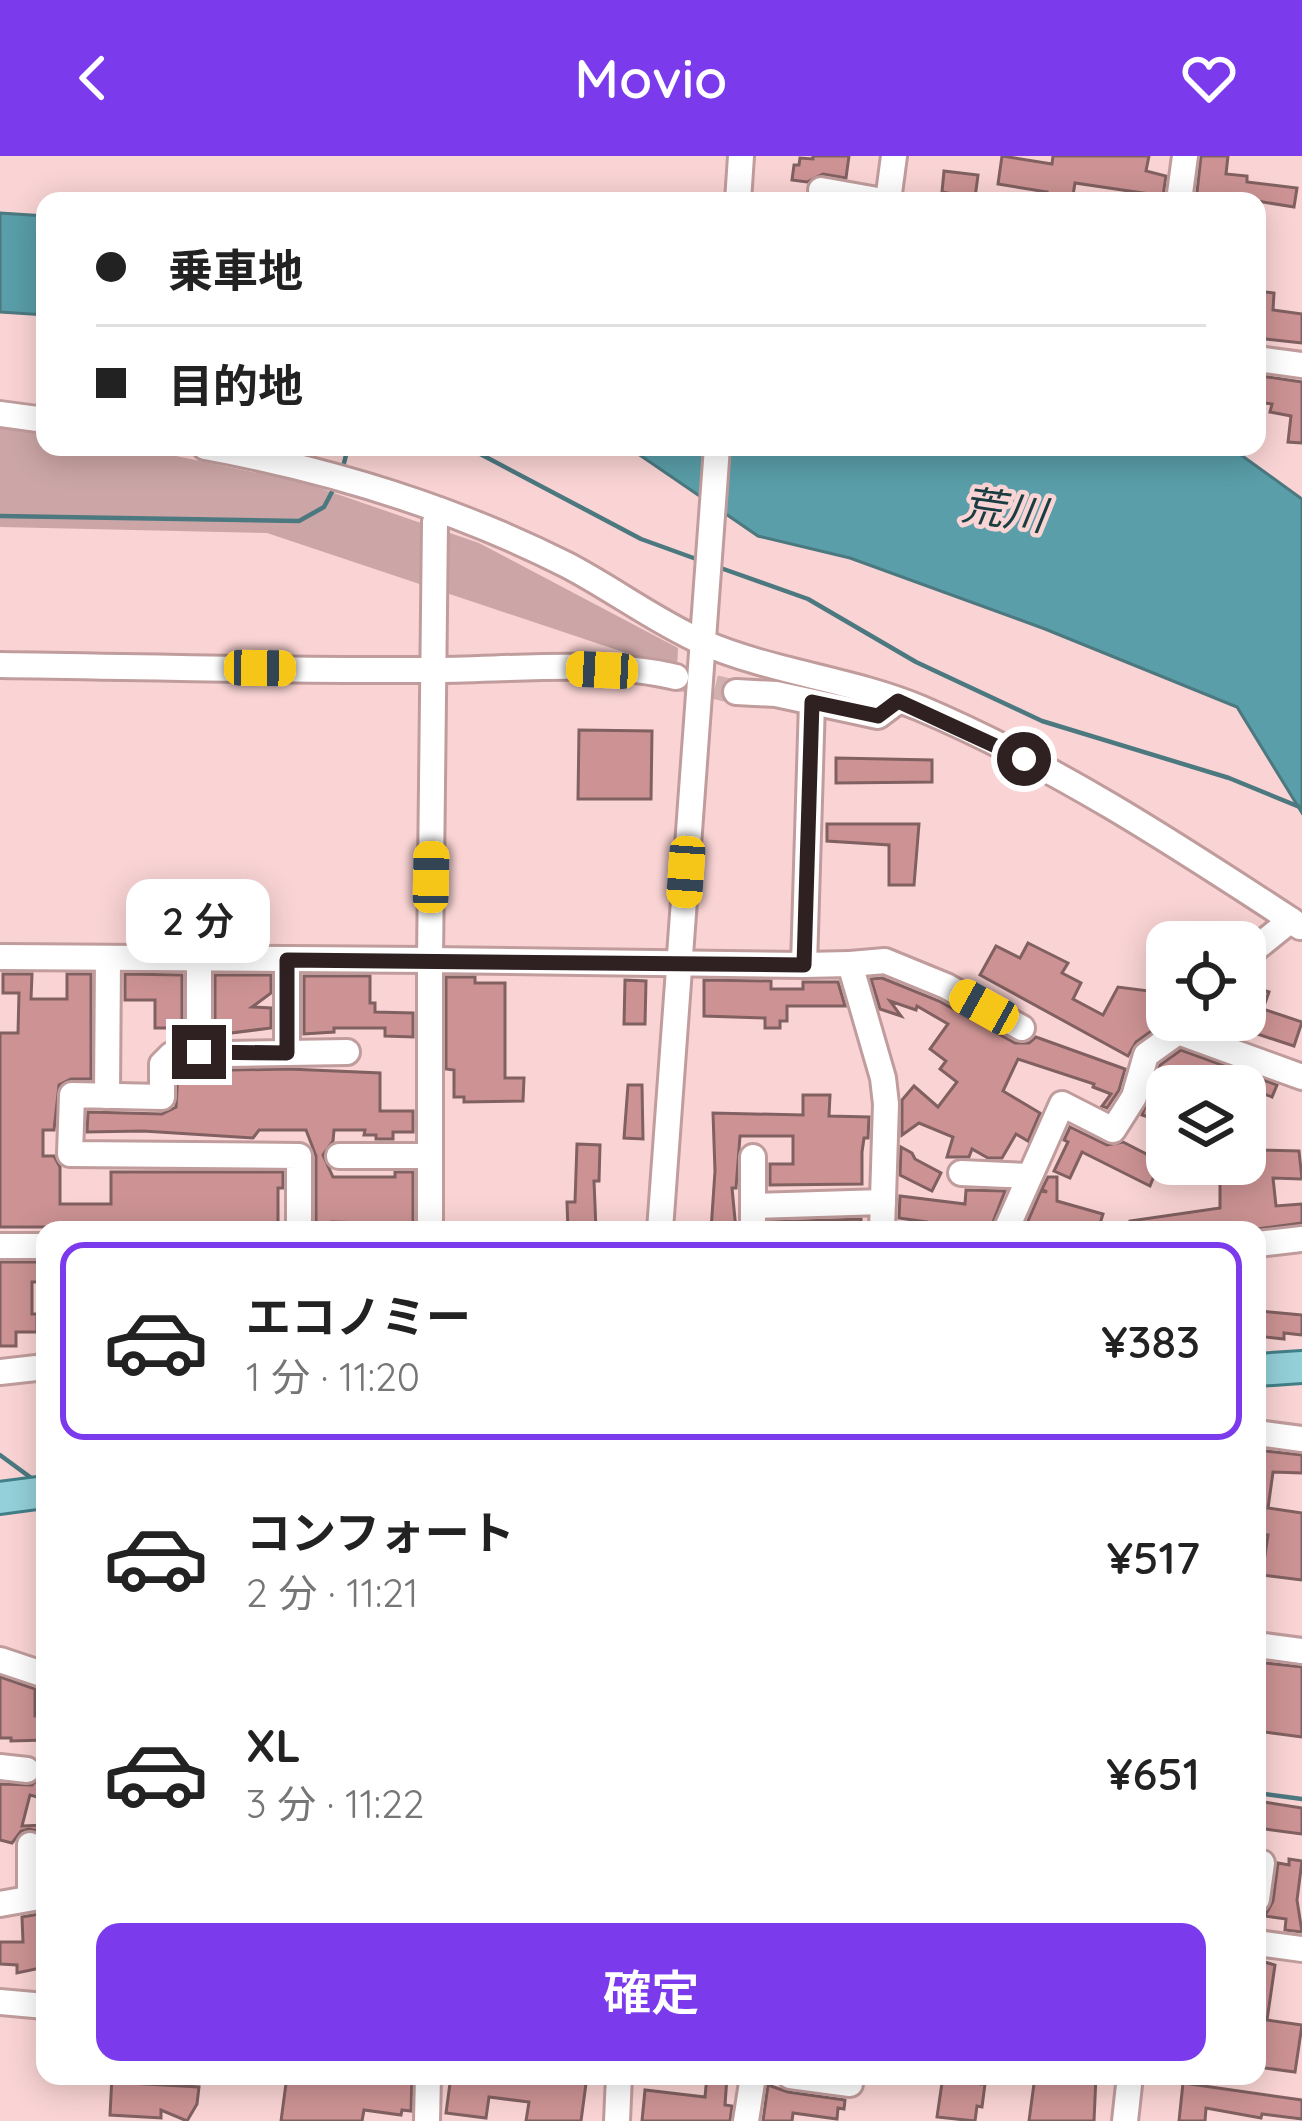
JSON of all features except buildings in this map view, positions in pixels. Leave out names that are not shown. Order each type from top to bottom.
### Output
[{"type":"main road","points":[[1266,1369],[1302,1367]]},
{"type":"main road","points":[[0,1498],[36,1493]]},
{"type":"street","points":[[738,192],[741,156]]},
{"type":"street","points":[[887,192],[894,156]]},
{"type":"street","points":[[1180,192],[1185,156]]},
{"type":"street","points":[[820,190],[832,192]]},
{"type":"street","points":[[1266,360],[1302,365]]},
{"type":"street","points":[[0,414],[36,419]]},
{"type":"street","points":[[249,456],[308,468],[439,510],[568,566],[701,639],[898,701],[1059,775],[1297,924],[1266,944]]},
{"type":"street","points":[[661,1221],[716,456]]},
{"type":"street","points":[[430,1221],[435,522],[439,510]]},
{"type":"street","points":[[0,665],[534,667],[651,671],[676,677]]},
{"type":"street","points":[[736,692],[776,694],[878,716],[898,701]]},
{"type":"street","points":[[804,965],[812,702]]},
{"type":"street","points":[[0,957],[804,965],[885,961],[946,986],[1022,1028]]},
{"type":"street","points":[[107,1096],[108,958]]},
{"type":"street","points":[[199,958],[199,1052]]},
{"type":"street","points":[[287,960],[287,1053]]},
{"type":"street","points":[[850,964],[883,1078],[882,1221]]},
{"type":"street","points":[[1010,1221],[1062,1104],[1113,1130],[1134,1097],[1146,1054],[1162,1041]]},
{"type":"street","points":[[1216,1041],[1302,1077]]},
{"type":"street","points":[[299,1221],[299,1156],[70,1154],[72,1095],[162,1096],[162,1064],[171,1054],[347,1052]]},
{"type":"street","points":[[339,1156],[430,1156]]},
{"type":"street","points":[[753,1157],[753,1218],[883,1202]]},
{"type":"street","points":[[961,1173],[1028,1176]]},
{"type":"street","points":[[1266,1243],[1302,1239]]},
{"type":"street","points":[[0,1246],[36,1246]]},
{"type":"street","points":[[0,1372],[36,1368]]},
{"type":"street","points":[[1266,1434],[1302,1439]]},
{"type":"street","points":[[1266,1647],[1302,1651]]},
{"type":"street","points":[[0,1660],[36,1672]]},
{"type":"street","points":[[0,1767],[26,1769]]},
{"type":"street","points":[[30,1845],[36,1883]]},
{"type":"street","points":[[0,1904],[36,1896]]},
{"type":"street","points":[[1266,1944],[1302,1948]]},
{"type":"street","points":[[0,2002],[36,2005]]},
{"type":"street","points":[[427,2121],[428,2085]]},
{"type":"street","points":[[617,2121],[619,2085]]},
{"type":"street","points":[[746,2121],[752,2085]]},
{"type":"street","points":[[1125,2121],[1129,2085]]},
{"type":"shaded area","points":[[0,428],[36,433],[36,456],[176,456],[305,483],[479,543],[678,648],[677,670],[267,533],[0,527]]},
{"type":"water","points":[[0,213],[36,215],[36,314],[0,312]]},
{"type":"water","name":"荒川","points":[[641,456],[1242,456],[1302,499],[1302,813],[1237,707],[1045,629],[850,558],[758,536]]},
{"type":"waterway","points":[[343,467],[346,456]]},
{"type":"waterway","points":[[484,456],[641,539],[699,560]]},
{"type":"waterway","points":[[0,516],[299,521],[324,507],[334,488]]},
{"type":"waterway","points":[[715,566],[808,599],[916,662],[1042,721],[1229,778],[1302,808]]},
{"type":"waterway","points":[[0,1455],[34,1480]]},
{"type":"waterway","points":[[1266,1794],[1302,1799]]},
{"type":"tunnel","points":[[680,679],[736,692]]},
{"type":"route","points":[[199,1052],[287,1053],[287,960],[804,965],[812,702],[878,716],[898,701],[1024,759]]}]
